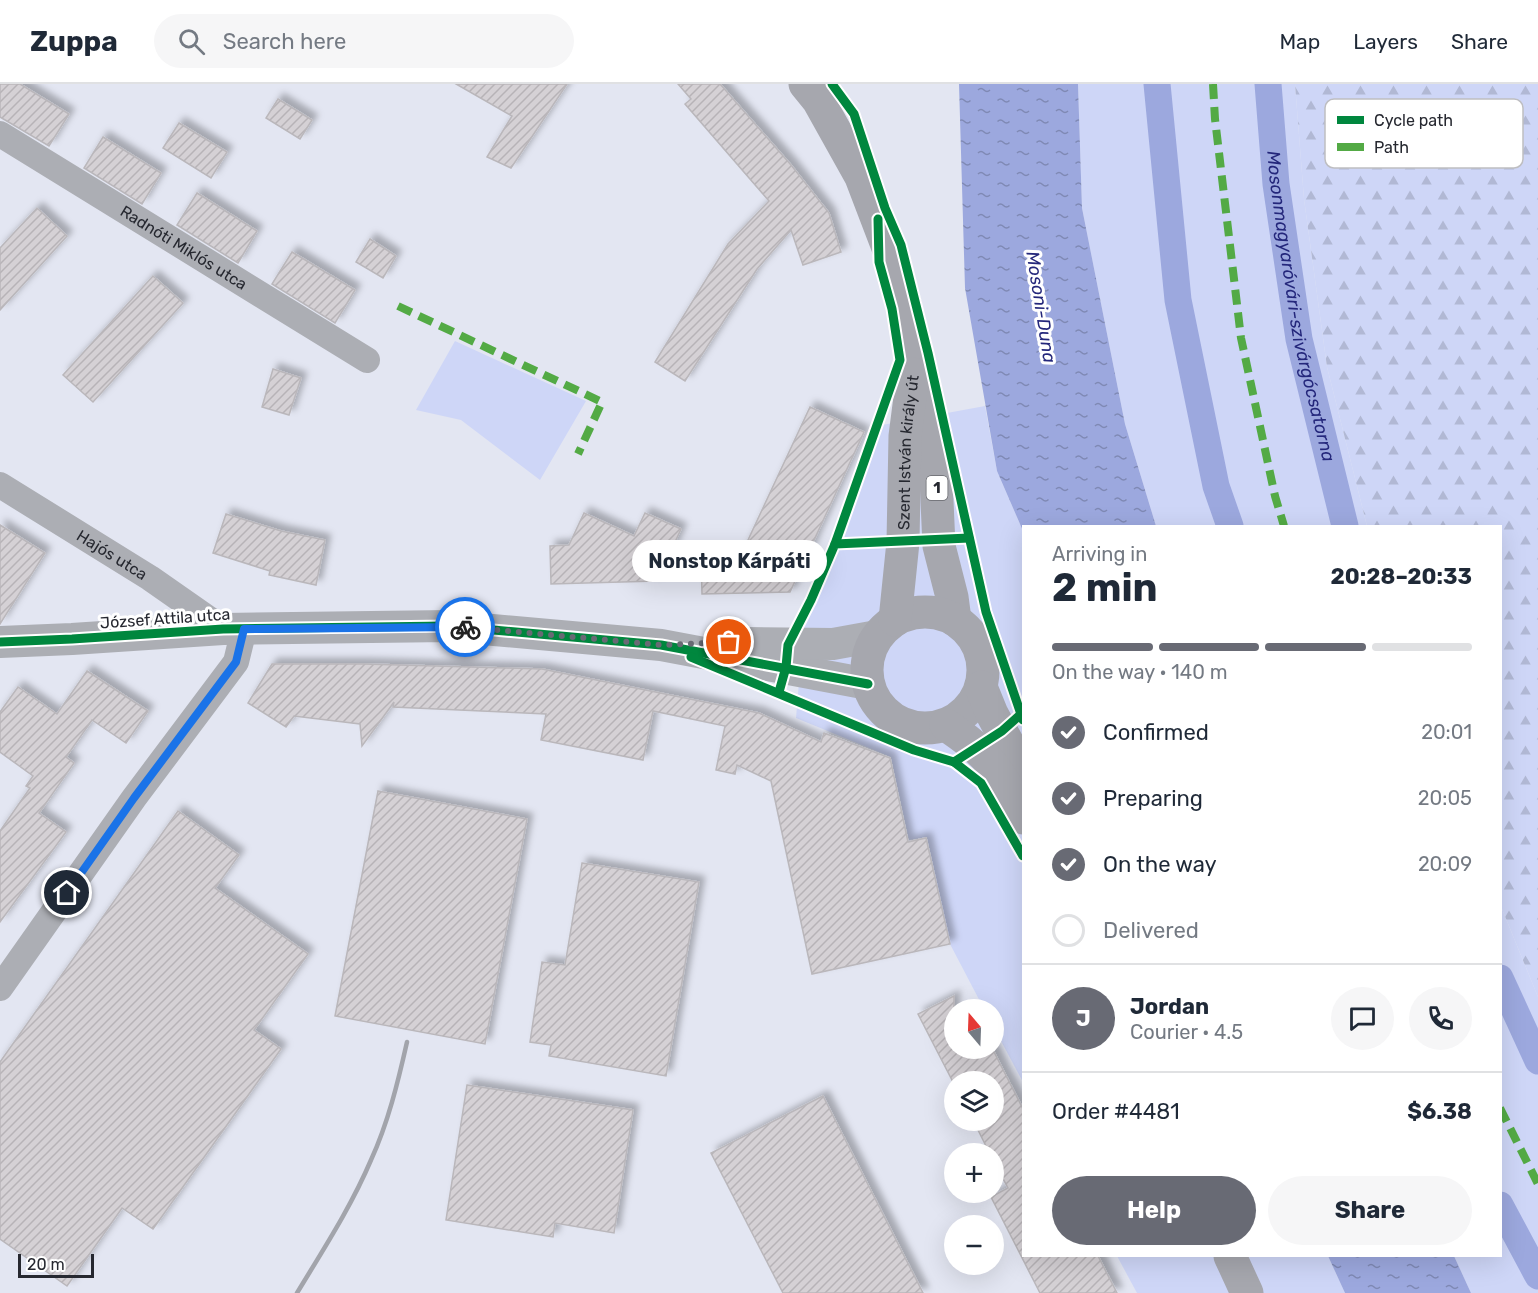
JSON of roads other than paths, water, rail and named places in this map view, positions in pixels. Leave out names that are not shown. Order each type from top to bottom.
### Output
[{"type":"main road","name":"Szent István király út","points":[[805,84],[818,100],[861,177],[890,253],[905,304],[915,357],[934,433],[939,546],[952,597],[955,620]]},
{"type":"main road","name":"Szent István király út","points":[[886,628],[903,542],[905,436],[915,357]]},
{"type":"main road","points":[[868,684],[880,708],[902,724],[919,729],[946,725],[955,720],[971,706],[981,687],[983,668],[980,649],[970,633],[955,620],[944,615],[919,612],[886,628]]},
{"type":"main road","name":"1","points":[[868,684],[867,659],[886,628]]},
{"type":"main road","points":[[981,687],[1022,769]]},
{"type":"main road","points":[[946,725],[976,748],[990,763],[1012,795],[1022,816]]},
{"type":"main road","points":[[1230,1257],[1247,1293]]},
{"type":"street","name":"Radnóti Miklós utca","points":[[0,134],[367,360]]},
{"type":"street","name":"Hajós utca","points":[[0,485],[233,629]]},
{"type":"street","name":"József Attila utca","points":[[0,642],[233,629],[449,626],[661,645],[868,684]]},
{"type":"street","name":"József Attila utca","points":[[661,645],[729,642],[788,645],[833,644],[886,628]]},
{"type":"street","points":[[0,988],[134,798],[236,662],[233,629]]},
{"type":"water","name":"Mosoni-Duna","points":[[959,84],[1078,84],[1082,208],[1125,424],[1156,525],[1022,525],[1022,529],[997,471],[965,288]]},
{"type":"water","points":[[1328,1257],[1454,1257],[1471,1293],[1345,1293]]},
{"type":"waterway","points":[[1157,84],[1178,300],[1216,486],[1230,525]]},
{"type":"waterway","name":"Mosonmagyaróvári-szivárgócsatorna","points":[[1268,84],[1276,184],[1299,339],[1345,525]]},
{"type":"waterway","name":"Mosonmagyaróvári-szivárgócsatorna","points":[[1502,982],[1538,1061]]},
{"type":"waterway","points":[[1502,1209],[1538,1276]]},
{"type":"railway","points":[[297,1293],[346,1211],[371,1160],[387,1117],[407,1042]]},
{"type":"place","name":"Nonstop Kárpáti","points":[[729,642]]}]
